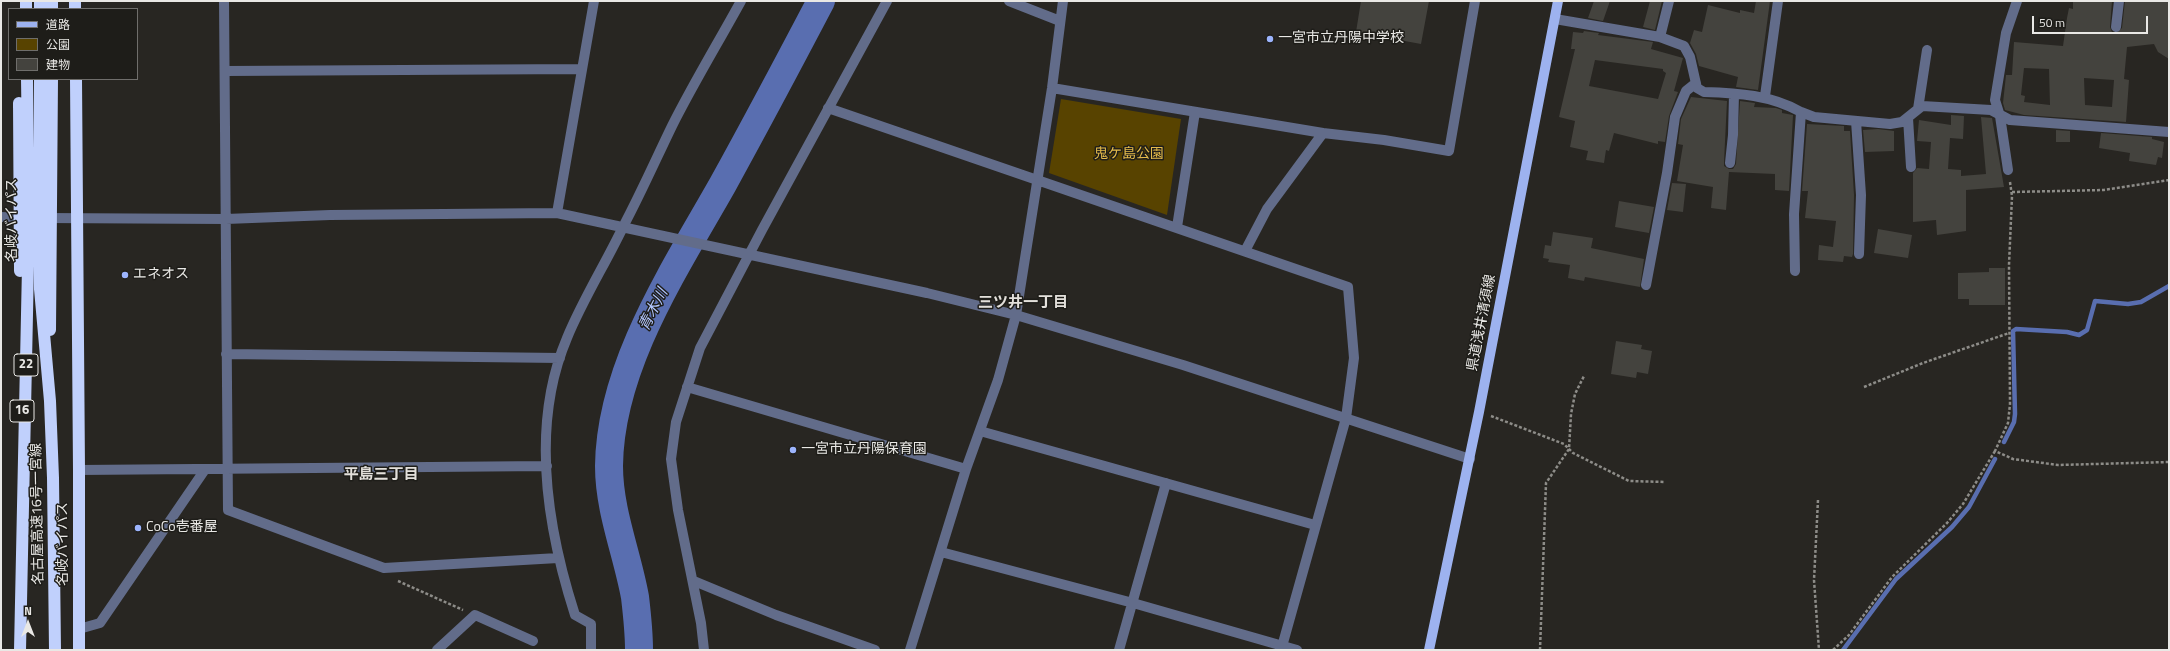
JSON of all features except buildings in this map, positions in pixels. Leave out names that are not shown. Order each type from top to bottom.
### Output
[{"type":"highway","name":"名古屋高速16号一宮線","points":[[20,80],[24,650]]},
{"type":"highway","name":"名岐バイパス","points":[[20,650],[29,218],[27,80]]},
{"type":"highway","points":[[40,80],[40,289],[50,401]]},
{"type":"highway","name":"16","points":[[50,401],[52,80]]},
{"type":"highway","name":"名岐バイパス","points":[[76,80],[79,650]]},
{"type":"highway","name":"名古屋高速16号一宮線","points":[[50,401],[53,478],[55,650]]},
{"type":"main road","name":"県道浅井清須線","points":[[1429,650],[1470,460],[1558,1]]},
{"type":"street","points":[[224,1],[228,510],[384,568],[558,558]]},
{"type":"street","points":[[557,213],[594,1]]},
{"type":"street","points":[[704,650],[694,581],[678,510],[671,459],[676,422],[700,348],[887,1]]},
{"type":"street","points":[[1009,1],[1060,21]]},
{"type":"street","points":[[910,650],[966,469],[998,380],[1016,315],[1052,88],[1062,1]]},
{"type":"street","points":[[1052,88],[1323,133],[1384,140],[1448,151],[1475,1]]},
{"type":"street","points":[[1660,36],[1669,1]]},
{"type":"street","points":[[1765,96],[1778,1]]},
{"type":"street","points":[[2008,170],[2000,116],[1995,100],[2006,33],[2017,1]]},
{"type":"street","points":[[2116,27],[2119,1]]},
{"type":"street","points":[[591,650],[591,624],[575,615],[553,537],[546,435],[560,358],[566,338],[592,285],[624,227],[672,125],[739,2]]},
{"type":"street","points":[[1554,19],[1660,36],[1684,46],[1690,57],[1697,88],[1704,92],[1765,96],[1785,103],[1814,117],[1890,124],[1902,122],[1922,106],[1991,110],[2010,120],[2169,132]]},
{"type":"street","points":[[1918,109],[1927,50]]},
{"type":"street","points":[[224,71],[582,69]]},
{"type":"street","points":[[1646,285],[1668,173],[1675,117],[1686,91],[1696,83]]},
{"type":"street","points":[[1730,163],[1733,135],[1734,94]]},
{"type":"street","points":[[828,108],[1348,287],[1354,358],[1346,418],[1281,648]]},
{"type":"street","points":[[1177,227],[1195,112]]},
{"type":"street","points":[[1795,271],[1794,214],[1801,112]]},
{"type":"street","points":[[1908,118],[1911,167]]},
{"type":"street","points":[[1856,121],[1861,195],[1859,254]]},
{"type":"street","points":[[1245,251],[1267,209],[1323,133]]},
{"type":"street","points":[[1,217],[226,219],[330,214],[557,213],[927,292],[1016,315],[1183,365],[1470,460]]},
{"type":"street","points":[[226,354],[560,358]]},
{"type":"street","points":[[687,387],[966,469]]},
{"type":"street","points":[[980,431],[1315,525]]},
{"type":"street","points":[[79,470],[227,470],[547,466]]},
{"type":"street","points":[[78,629],[100,623],[204,470]]},
{"type":"street","points":[[1119,650],[1166,483]]},
{"type":"street","points":[[941,552],[1133,603],[1281,648],[1297,650]]},
{"type":"street","points":[[694,581],[776,615],[875,650]]},
{"type":"street","points":[[437,650],[475,615],[533,641]]},
{"type":"path","points":[[1833,650],[1849,635],[1892,577],[1947,523],[1962,504],[1995,451],[2008,423],[2010,404],[2009,333],[2012,192],[2008,170]]},
{"type":"path","points":[[2012,192],[2104,190],[2169,180]]},
{"type":"path","points":[[1864,387],[1923,363],[2009,333]]},
{"type":"path","points":[[1540,650],[1546,483],[1569,450],[1570,414],[1575,394],[1584,376]]},
{"type":"path","points":[[1479,412],[1564,444],[1569,450],[1629,481],[1664,482]]},
{"type":"path","points":[[1995,451],[2013,459],[2058,465],[2169,462]]},
{"type":"path","points":[[1818,500],[1814,580],[1819,650]]},
{"type":"path","points":[[384,568],[396,580],[475,615]]},
{"type":"green space","name":"鬼ケ島公園","points":[[1061,99],[1181,119],[1167,215],[1049,173]]},
{"type":"waterway","name":"青木川","points":[[639,650],[635,597],[615,516],[610,483],[609,466],[612,429],[620,392],[648,319],[666,284],[723,184],[821,1]]},
{"type":"waterway","points":[[2004,442],[2014,422],[2015,414],[2013,331],[2016,329],[2067,332],[2079,335],[2087,330],[2095,301],[2128,304],[2141,302],[2169,286]]},
{"type":"waterway","points":[[1843,650],[1896,579],[1952,527],[1969,507],[1995,459]]},
{"type":"place","name":"一宮市立丹陽中学校","points":[[1270,39]]},
{"type":"place","name":"エネオス","points":[[125,275]]},
{"type":"place","name":"一宮市立丹陽保育園","points":[[793,450]]},
{"type":"place","name":"CoCo壱番屋","points":[[138,528]]},
{"type":"district","name":"三ツ井一丁目","points":[[1023,303]]},
{"type":"district","name":"平島三丁目","points":[[381,475]]}]
